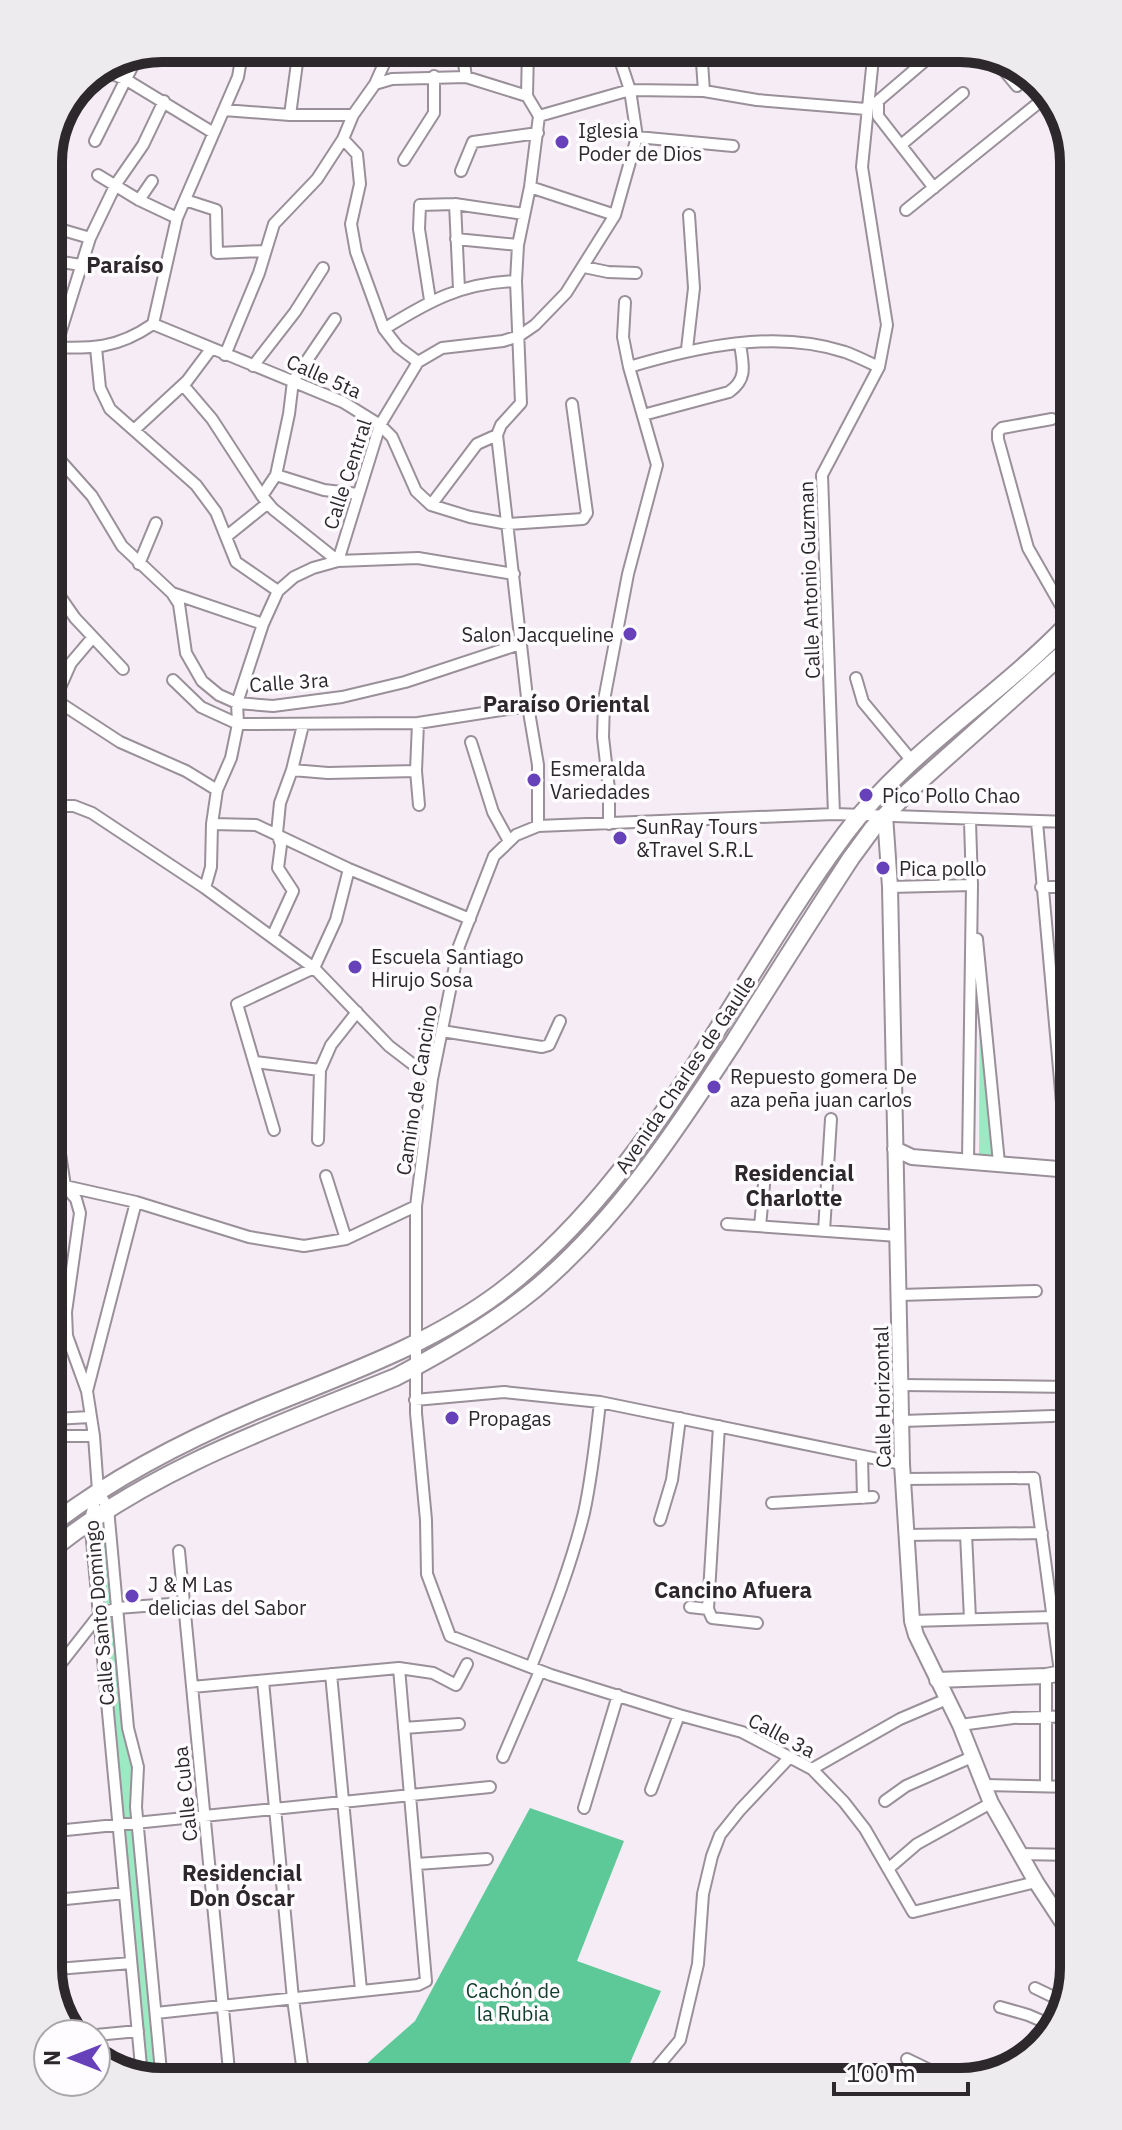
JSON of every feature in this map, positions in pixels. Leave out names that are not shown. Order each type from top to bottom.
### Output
[{"type":"main road","name":"Avenida Charles de Gaulle","points":[[62,1517],[98,1491],[163,1454],[414,1344],[498,1294],[539,1260],[601,1196],[646,1135],[822,867],[861,814],[912,761],[1060,631]]},
{"type":"main road","name":"Avenida Charles de Gaulle","points":[[62,1541],[90,1519],[174,1471],[233,1443],[396,1377],[465,1340],[563,1263],[609,1217],[678,1128],[851,858],[885,815],[1060,663]]},
{"type":"main road","name":"Calle Horizontal","points":[[885,815],[890,887],[903,1472],[912,1621],[960,1725],[991,1803],[1036,1882],[1060,1911]]},
{"type":"main road","points":[[895,1149],[912,1157],[1060,1169]]},
{"type":"main road","points":[[937,1680],[1060,1673]]},
{"type":"street","points":[[62,348],[96,348],[137,335],[153,324],[177,218],[238,77],[241,62]]},
{"type":"street","points":[[290,115],[297,62]]},
{"type":"street","points":[[225,355],[259,273],[274,224],[317,179],[343,139],[353,115],[375,84],[385,62]]},
{"type":"street","points":[[464,62],[466,77]]},
{"type":"street","points":[[528,62],[527,96],[539,116],[530,187],[518,245],[516,281],[521,403],[501,425],[497,435],[520,644],[538,765],[538,826]]},
{"type":"street","points":[[343,139],[357,154],[360,184],[351,237],[384,329],[398,347],[418,362],[442,348],[503,341],[519,336],[547,315],[584,267],[615,215],[637,137],[630,90],[621,62]]},
{"type":"street","points":[[704,62],[704,91]]},
{"type":"street","name":"Calle Antonio Guzman","points":[[834,814],[822,475],[879,367],[887,325],[862,167],[872,62]]},
{"type":"street","points":[[924,62],[878,101],[878,116],[934,188]]},
{"type":"street","points":[[95,141],[132,67]]},
{"type":"street","points":[[113,74],[164,101],[212,132]]},
{"type":"street","points":[[1007,74],[1017,86]]},
{"type":"street","points":[[404,160],[434,113],[434,76]]},
{"type":"street","points":[[375,84],[392,79],[466,77],[527,96]]},
{"type":"street","points":[[539,116],[630,90],[704,91],[757,100],[866,109]]},
{"type":"street","points":[[901,145],[963,93]]},
{"type":"street","points":[[62,319],[90,238],[116,184],[143,145],[164,101]]},
{"type":"street","points":[[906,210],[1040,102]]},
{"type":"street","points":[[224,110],[290,115],[353,115]]},
{"type":"street","points":[[461,171],[473,142],[538,133]]},
{"type":"street","points":[[637,137],[733,146]]},
{"type":"street","points":[[98,175],[177,218]]},
{"type":"street","points":[[139,200],[152,181]]},
{"type":"street","points":[[530,187],[615,215]]},
{"type":"street","points":[[185,200],[216,210],[217,253],[264,251]]},
{"type":"street","points":[[430,300],[419,229],[420,205],[455,204],[524,214]]},
{"type":"street","points":[[455,204],[459,289]]},
{"type":"street","points":[[687,349],[694,288],[689,215]]},
{"type":"street","points":[[62,230],[90,238]]},
{"type":"street","points":[[456,239],[518,245]]},
{"type":"street","points":[[62,262],[81,265]]},
{"type":"street","points":[[584,267],[636,273]]},
{"type":"street","points":[[253,366],[295,312],[323,268]]},
{"type":"street","points":[[384,329],[430,300],[459,289],[488,282],[516,281]]},
{"type":"street","points":[[62,302],[67,304]]},
{"type":"street","points":[[609,824],[609,789],[603,737],[604,700],[628,574],[657,465],[623,337],[625,302]]},
{"type":"street","points":[[227,536],[265,500],[276,475],[293,381],[335,319]]},
{"type":"street","name":"Calle 5ta","points":[[153,324],[343,402],[380,425],[392,437],[416,491],[431,505]]},
{"type":"street","points":[[629,367],[687,349],[773,341],[844,352],[879,367]]},
{"type":"street","points":[[643,415],[729,392],[739,385],[744,374],[740,344]]},
{"type":"street","points":[[96,348],[100,388],[110,409],[196,485],[216,512],[236,562],[278,591]]},
{"type":"street","points":[[134,430],[183,385],[211,349]]},
{"type":"street","name":"Calle Central","points":[[338,561],[380,425],[418,362]]},
{"type":"street","points":[[183,385],[212,419],[265,500],[338,561]]},
{"type":"street","points":[[497,435],[477,444],[431,505],[508,524],[583,519],[587,513],[572,404]]},
{"type":"street","points":[[1052,419],[1002,428],[998,439],[1028,548],[1060,604]]},
{"type":"street","points":[[62,462],[92,496],[122,546],[172,593],[263,624]]},
{"type":"street","points":[[276,475],[324,490],[358,494]]},
{"type":"street","points":[[139,564],[156,523]]},
{"type":"street","points":[[205,888],[211,867],[217,790],[231,758],[238,724],[237,703],[263,624],[278,591],[304,573],[338,561],[418,558],[514,574]]},
{"type":"street","name":"Calle 3ra","points":[[172,593],[179,604],[190,662],[202,681],[219,695],[237,703],[273,706],[342,697],[405,682],[520,644]]},
{"type":"street","points":[[62,599],[75,618],[123,669]]},
{"type":"street","points":[[62,681],[71,663],[93,637]]},
{"type":"street","points":[[856,678],[863,702],[912,761]]},
{"type":"street","points":[[173,680],[201,707],[238,724],[418,723],[528,706]]},
{"type":"street","points":[[62,707],[120,742],[186,771],[217,790]]},
{"type":"street","points":[[418,723],[416,771],[419,805]]},
{"type":"street","points":[[272,937],[293,891],[292,885],[278,868],[281,845],[277,833],[280,803],[303,725]]},
{"type":"street","points":[[471,742],[493,812],[509,841]]},
{"type":"street","points":[[292,770],[328,773],[416,771]]},
{"type":"street","points":[[62,806],[74,806],[92,813],[272,937],[314,968],[389,1046],[432,1079]]},
{"type":"street","points":[[834,814],[1060,822]]},
{"type":"street","name":"Camino de Cancino","points":[[450,1636],[427,1574],[426,1520],[415,1400],[416,1206],[432,1079],[459,946],[494,856],[509,841],[538,826],[834,814]]},
{"type":"street","points":[[968,1161],[970,821]]},
{"type":"street","points":[[1037,822],[1041,887],[1060,1051]]},
{"type":"street","points":[[212,824],[256,825],[349,869],[470,919]]},
{"type":"street","points":[[274,1130],[237,1004],[314,968],[336,920],[349,869]]},
{"type":"street","points":[[890,887],[972,885]]},
{"type":"street","points":[[972,885],[999,1163]]},
{"type":"street","points":[[1041,887],[1060,887]]},
{"type":"street","points":[[318,1140],[320,1070],[331,1045],[357,1012]]},
{"type":"street","points":[[442,1031],[542,1047],[549,1045],[560,1021]]},
{"type":"street","points":[[255,1062],[320,1070]]},
{"type":"street","points":[[824,1231],[831,1119]]},
{"type":"street","points":[[62,1167],[65,1186],[76,1199],[80,1213],[66,1312],[67,1336],[87,1391],[98,1491]]},
{"type":"street","points":[[760,1226],[765,1174]]},
{"type":"street","points":[[326,1176],[346,1239]]},
{"type":"street","points":[[62,1186],[136,1202],[275,1243],[304,1246],[346,1239],[416,1206]]},
{"type":"street","points":[[87,1391],[136,1202]]},
{"type":"street","points":[[727,1224],[898,1236]]},
{"type":"street","points":[[900,1295],[1036,1291]]},
{"type":"street","points":[[75,1364],[94,1362]]},
{"type":"street","points":[[902,1385],[1060,1387]]},
{"type":"street","points":[[415,1400],[504,1392],[600,1402],[862,1457],[903,1472],[1034,1478],[1060,1673],[1047,1717],[1046,1786]]},
{"type":"street","points":[[503,1757],[580,1528],[593,1465],[600,1402]]},
{"type":"street","points":[[902,1421],[1053,1416]]},
{"type":"street","points":[[62,1419],[90,1417]]},
{"type":"street","points":[[660,1520],[672,1480],[680,1418]]},
{"type":"street","points":[[719,1426],[708,1609],[712,1618],[757,1623]]},
{"type":"street","points":[[62,1436],[94,1436]]},
{"type":"street","points":[[772,1503],[868,1498],[862,1457]]},
{"type":"street","name":"Calle Santo Domingo","points":[[98,1491],[108,1508],[128,1728],[138,1767],[137,1824],[161,2068]]},
{"type":"street","name":"Calle Santo Domingo","points":[[98,1491],[90,1519],[141,2066]]},
{"type":"street","points":[[907,1535],[1042,1533]]},
{"type":"street","points":[[966,1534],[970,1619]]},
{"type":"street","name":"Calle Cuba","points":[[179,1551],[229,2068]]},
{"type":"street","points":[[62,1662],[99,1615],[117,1608],[184,1603]]},
{"type":"street","points":[[690,1607],[708,1609]]},
{"type":"street","points":[[912,1621],[1054,1617]]},
{"type":"street","name":"Calle 3a","points":[[450,1636],[535,1669],[742,1732],[812,1769],[865,1829],[913,1912],[1036,1882]]},
{"type":"street","points":[[192,1687],[399,1668],[433,1673],[456,1685],[467,1664]]},
{"type":"street","points":[[156,2013],[418,1985],[426,1981],[399,1668]]},
{"type":"street","points":[[331,1674],[361,1990]]},
{"type":"street","points":[[263,1681],[302,2068]]},
{"type":"street","points":[[584,1808],[618,1695]]},
{"type":"street","points":[[812,1769],[900,1719],[947,1699]]},
{"type":"street","points":[[651,1790],[679,1715]]},
{"type":"street","points":[[960,1725],[1060,1716]]},
{"type":"street","points":[[404,1728],[459,1724]]},
{"type":"street","points":[[885,1801],[906,1786],[972,1757]]},
{"type":"street","points":[[657,2068],[680,2040],[698,1964],[703,1894],[720,1835],[789,1758]]},
{"type":"street","points":[[984,1785],[1060,1787]]},
{"type":"street","points":[[62,1830],[490,1787]]},
{"type":"street","points":[[888,1869],[917,1844],[991,1803]]},
{"type":"street","points":[[1020,1854],[1060,1855]]},
{"type":"street","points":[[417,1864],[487,1859]]},
{"type":"street","points":[[62,1899],[125,1893]]},
{"type":"street","points":[[62,1969],[131,1963]]},
{"type":"street","points":[[1035,1988],[1056,1998]]},
{"type":"street","points":[[1000,2007],[1044,2022]]},
{"type":"street","points":[[112,2033],[138,2031]]},
{"type":"street","points":[[907,2059],[926,2068]]},
{"type":"green space","points":[[980,941],[1001,1158],[979,1155]]},
{"type":"green space","points":[[107,1511],[160,2068],[143,2066],[92,1520]]},
{"type":"green space","name":"Cachón de la Rubia","points":[[530,1808],[624,1841],[577,1961],[661,1991],[628,2068],[362,2068],[415,2021]]},
{"type":"place","name":"Iglesia Poder de Dios","points":[[562,142]]},
{"type":"place","name":"Salon Jacqueline","points":[[630,634]]},
{"type":"place","name":"Esmeralda Variedades","points":[[534,780]]},
{"type":"place","name":"Pico Pollo Chao","points":[[866,795]]},
{"type":"place","name":"SunRay Tours &Travel S.R.L","points":[[620,838]]},
{"type":"place","name":"Pica pollo","points":[[883,868]]},
{"type":"place","name":"Escuela Santiago Hirujo Sosa","points":[[355,967]]},
{"type":"place","name":"Repuesto gomera De aza peña juan carlos","points":[[714,1087]]},
{"type":"place","name":"Propagas","points":[[452,1418]]},
{"type":"place","name":"J & M Las delicias del Sabor","points":[[132,1596]]},
{"type":"district","name":"Paraíso","points":[[125,264]]},
{"type":"district","name":"Paraíso Oriental","points":[[566,703]]},
{"type":"district","name":"Residencial Charlotte","points":[[794,1184]]},
{"type":"district","name":"Cancino Afuera","points":[[733,1589]]},
{"type":"district","name":"Residencial Don Óscar","points":[[242,1884]]}]
